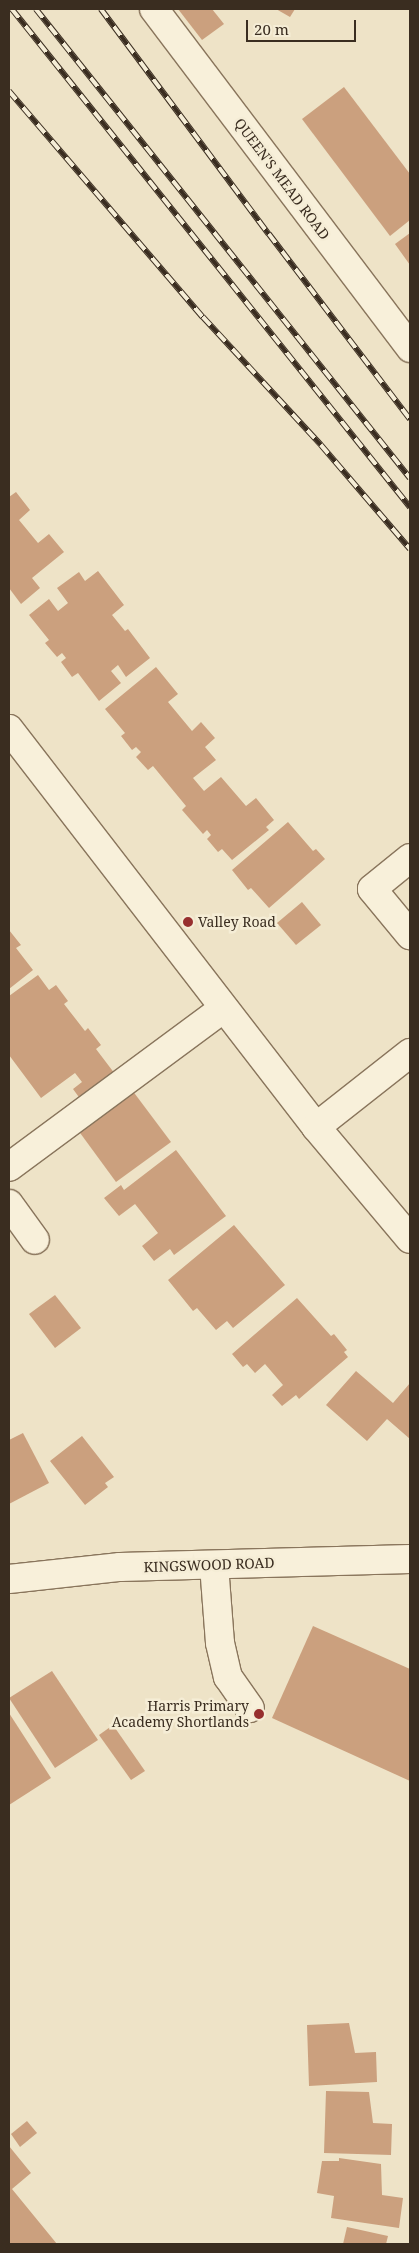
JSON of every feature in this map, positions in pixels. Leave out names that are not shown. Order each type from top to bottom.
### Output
[{"type":"street","name":"QUEEN'S MEAD ROAD","points":[[154,9],[410,348]]},
{"type":"street","points":[[9,729],[316,1128],[410,1239]]},
{"type":"street","points":[[410,858],[372,889],[410,935]]},
{"type":"street","points":[[9,1167],[224,1008]]},
{"type":"street","points":[[316,1128],[410,1053]]},
{"type":"street","points":[[9,1204],[35,1240]]},
{"type":"street","name":"KINGSWOOD ROAD","points":[[9,1579],[120,1567],[410,1559]]},
{"type":"street","points":[[214,1565],[220,1643],[228,1677],[250,1708]]},
{"type":"building","points":[[178,9],[212,9],[224,24],[202,40]]},
{"type":"building","points":[[276,9],[295,9],[290,17]]},
{"type":"building","points":[[344,87],[410,174],[410,220],[390,236],[302,119]]},
{"type":"building","points":[[410,233],[410,265],[395,244]]},
{"type":"building","points":[[16,492],[30,510],[19,520],[38,543],[49,534],[64,552],[32,578],[40,588],[21,604],[9,588],[9,497]]},
{"type":"building","points":[[98,571],[124,605],[112,615],[125,631],[128,629],[150,658],[126,677],[118,665],[111,671],[121,683],[99,701],[78,673],[72,677],[61,662],[66,658],[62,653],[57,657],[45,643],[49,640],[29,615],[49,599],[58,611],[68,603],[57,588],[79,572],[85,581]]},
{"type":"building","points":[[156,667],[178,694],[168,702],[192,731],[201,722],[215,738],[205,747],[216,760],[193,778],[204,791],[221,777],[246,806],[256,798],[274,820],[266,827],[269,830],[232,860],[222,849],[218,852],[207,839],[211,835],[207,830],[203,834],[182,810],[186,806],[153,766],[148,770],[136,757],[141,752],[136,747],[132,750],[121,736],[125,733],[105,709]]},
{"type":"building","points":[[288,822],[313,851],[316,849],[325,859],[269,908],[251,888],[248,890],[232,870]]},
{"type":"building","points":[[302,902],[321,925],[296,945],[277,923]]},
{"type":"building","points":[[9,930],[21,945],[16,948],[33,970],[9,989]]},
{"type":"building","points":[[38,975],[49,990],[56,985],[68,1001],[64,1004],[85,1031],[88,1028],[101,1045],[96,1049],[115,1074],[81,1100],[73,1089],[82,1082],[75,1073],[41,1098],[9,1055],[9,996]]},
{"type":"building","points":[[129,1086],[171,1142],[116,1182],[75,1126]]},
{"type":"building","points":[[176,1150],[226,1216],[174,1255],[170,1249],[154,1261],[142,1246],[158,1233],[135,1204],[119,1216],[104,1198],[121,1185],[124,1190]]},
{"type":"building","points":[[234,1225],[285,1285],[233,1328],[227,1321],[216,1330],[197,1308],[193,1311],[168,1280]]},
{"type":"building","points":[[55,1295],[81,1328],[55,1348],[29,1314]]},
{"type":"building","points":[[297,1298],[331,1336],[334,1334],[347,1350],[344,1352],[348,1357],[299,1399],[296,1395],[282,1406],[272,1395],[283,1385],[265,1364],[255,1373],[247,1364],[243,1367],[232,1354]]},
{"type":"building","points":[[356,1371],[393,1403],[410,1383],[410,1439],[387,1419],[367,1441],[326,1405]]},
{"type":"building","points":[[23,1433],[49,1483],[9,1504],[9,1440]]},
{"type":"building","points":[[82,1436],[114,1477],[105,1483],[108,1487],[85,1505],[50,1461]]},
{"type":"building","points":[[313,1626],[410,1669],[410,1781],[272,1718]]},
{"type":"building","points":[[52,1671],[98,1740],[55,1768],[9,1698]]},
{"type":"building","points":[[9,1713],[51,1778],[9,1805]]},
{"type":"building","points":[[113,1725],[145,1771],[131,1780],[99,1735]]},
{"type":"building","points":[[349,2023],[355,2053],[376,2052],[377,2082],[309,2086],[307,2025]]},
{"type":"building","points":[[326,2091],[369,2092],[373,2123],[392,2124],[391,2155],[324,2153]]},
{"type":"building","points":[[27,2121],[37,2133],[20,2147],[11,2134]]},
{"type":"building","points":[[9,2146],[31,2173],[12,2189],[57,2244],[9,2244]]},
{"type":"building","points":[[339,2158],[381,2164],[382,2195],[403,2198],[399,2228],[331,2218],[334,2196],[317,2193],[322,2161],[339,2161]]},
{"type":"building","points":[[347,2227],[388,2236],[386,2244],[343,2244]]},
{"type":"railway","points":[[12,9],[410,507]]},
{"type":"railway","points":[[36,9],[410,478]]},
{"type":"railway","points":[[101,9],[410,419]]},
{"type":"railway","points":[[9,91],[203,317],[321,445],[410,549]]},
{"type":"place","name":"Valley Road","points":[[188,922]]},
{"type":"place","name":"Harris Primary Academy Shortlands","points":[[259,1714]]}]
